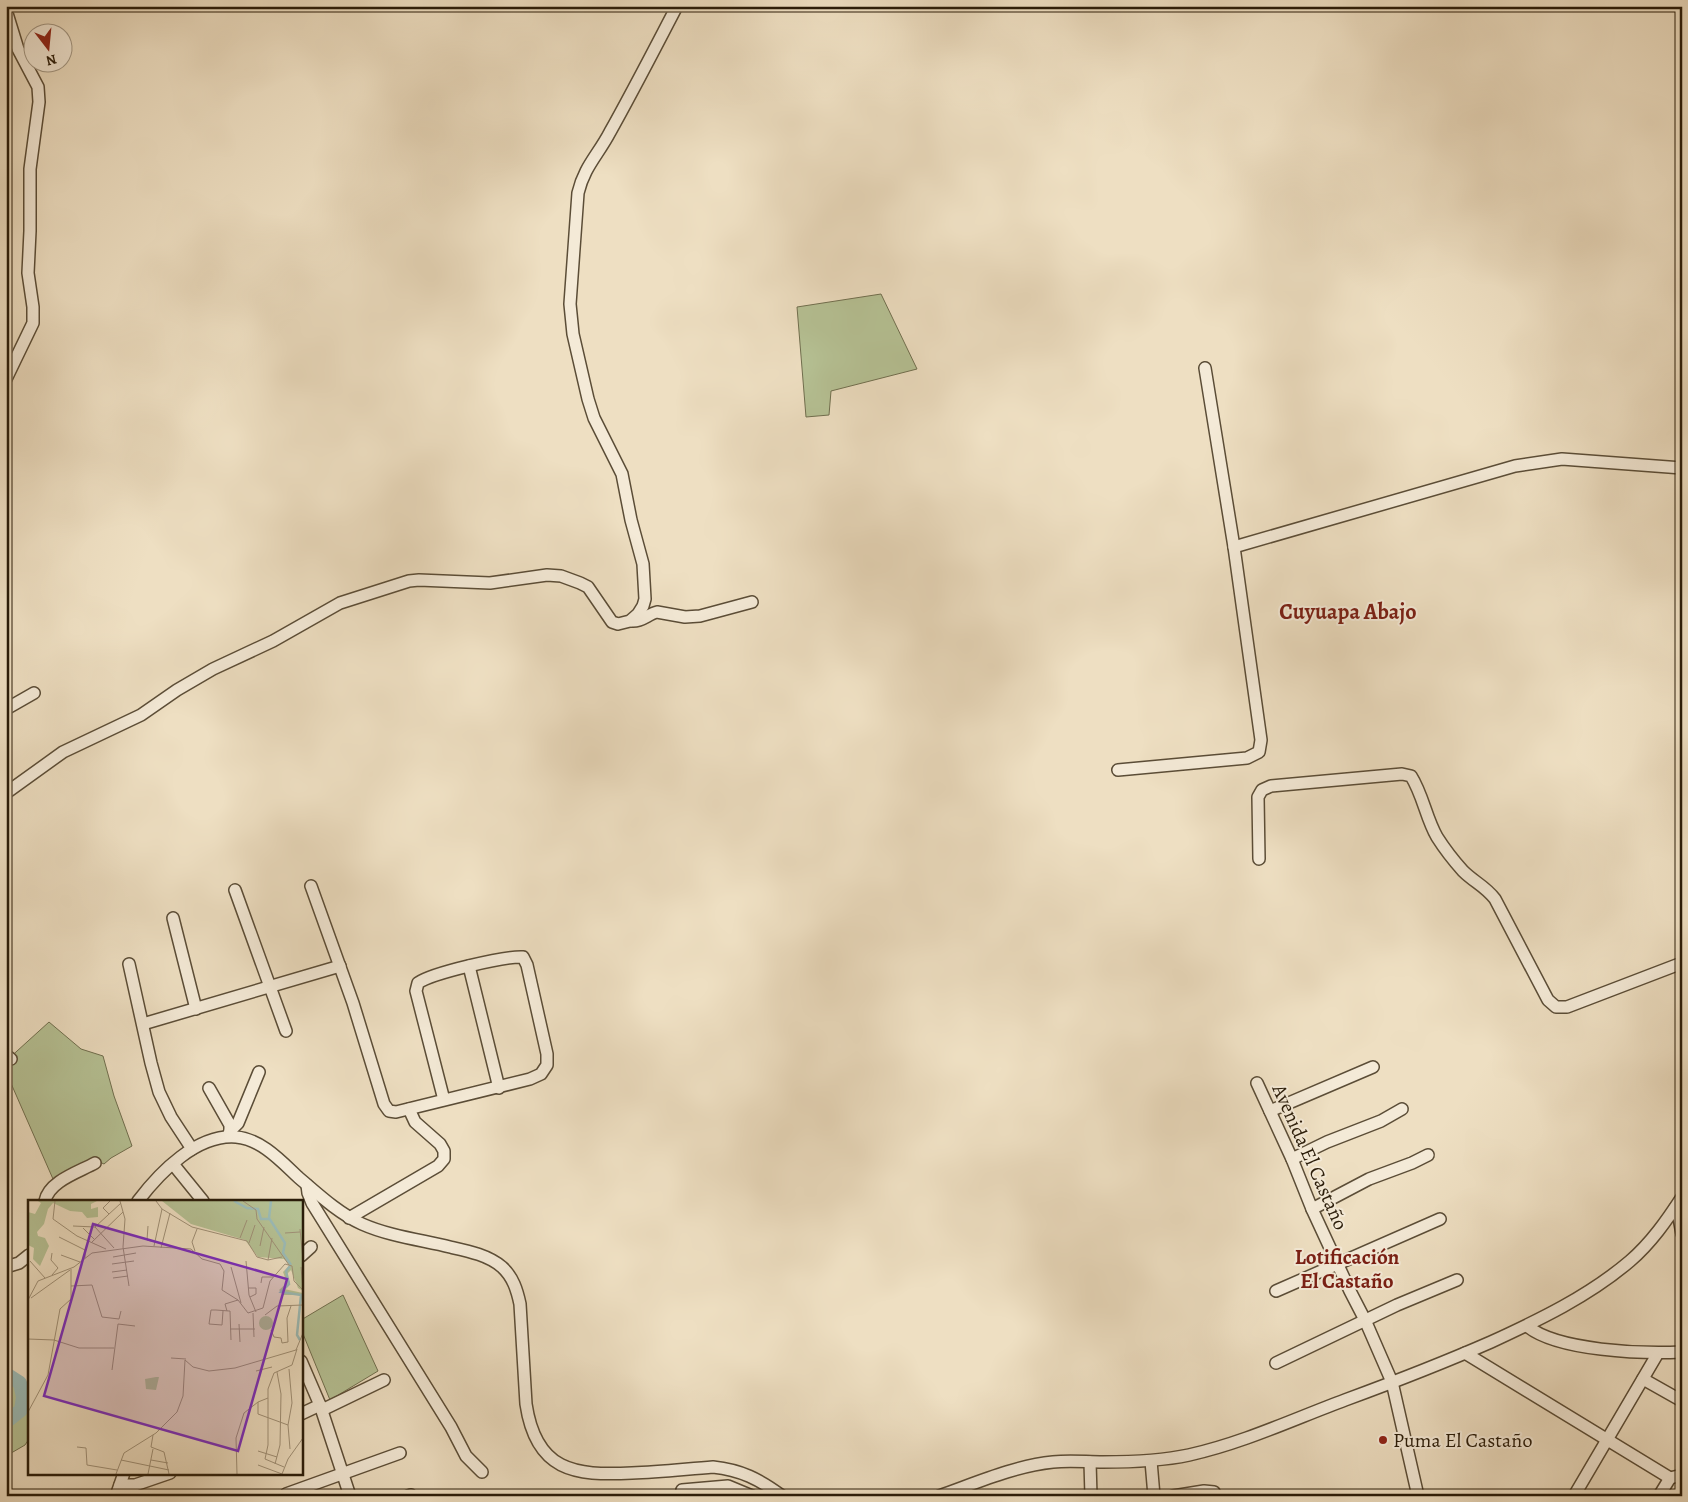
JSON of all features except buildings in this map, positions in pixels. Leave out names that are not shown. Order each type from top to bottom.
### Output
[{"type":"street","points":[[630,621],[638,614],[645,599],[641,551],[631,520],[622,474],[598,428],[588,399],[570,318],[578,193],[581,179],[587,167],[607,138],[677,6]]},
{"type":"street","points":[[6,10],[18,49],[38,87],[39,102],[30,168],[28,273],[34,307],[33,323],[6,379]]},
{"type":"street","points":[[1118,770],[1247,758],[1259,752],[1261,740],[1234,547],[1205,368]]},
{"type":"street","points":[[1234,547],[1515,466],[1562,460],[1682,468]]},
{"type":"street","points":[[6,793],[63,752],[140,715],[213,668],[273,641],[340,603],[409,581],[490,584],[547,575],[561,576],[588,587],[612,622],[618,624],[639,621],[657,612],[700,616],[752,602]]},
{"type":"street","points":[[6,709],[34,693]]},
{"type":"street","points":[[1259,859],[1258,797],[1262,790],[1271,786],[1402,774],[1411,776],[1438,837],[1463,870],[1487,888],[1495,899],[1548,1000],[1556,1007],[1567,1007],[1682,963]]},
{"type":"street","points":[[311,886],[353,1002],[384,1104],[389,1110],[396,1112],[500,1088],[541,1074],[547,1065],[547,1054],[527,965],[523,957],[514,956],[469,966],[425,978],[418,983],[416,992],[444,1100]]},
{"type":"street","points":[[235,890],[286,1030]]},
{"type":"street","points":[[174,918],[196,1009]]},
{"type":"street","points":[[129,964],[159,1092],[171,1117],[192,1150]]},
{"type":"street","points":[[143,1024],[340,966]]},
{"type":"street","points":[[469,966],[500,1088]]},
{"type":"street","points":[[1270,1111],[1373,1068]]},
{"type":"street","points":[[139,1200],[173,1164],[202,1143],[228,1134],[238,1123],[259,1072]]},
{"type":"street","name":"Avenida El Castaño","points":[[1257,1083],[1292,1159],[1312,1209],[1365,1320],[1392,1382],[1418,1496]]},
{"type":"street","points":[[209,1088],[227,1119],[228,1134]]},
{"type":"street","points":[[349,1218],[438,1166],[444,1160],[444,1151],[440,1144],[415,1122],[409,1109]]},
{"type":"street","points":[[1292,1159],[1327,1142],[1380,1121],[1402,1109]]},
{"type":"street","points":[[228,1134],[267,1149],[349,1218],[376,1229],[472,1252],[489,1258],[502,1267],[518,1291],[528,1418],[540,1445],[548,1456],[571,1470],[585,1473],[608,1474],[713,1467],[730,1469],[758,1480],[782,1496]]},
{"type":"street","points":[[1312,1209],[1369,1179],[1428,1155]]},
{"type":"street","points":[[44,1200],[54,1186],[95,1163]]},
{"type":"street","points":[[173,1164],[202,1200]]},
{"type":"street","points":[[307,1184],[312,1202],[451,1427],[466,1456],[482,1472]]},
{"type":"street","points":[[938,1496],[1012,1470],[1035,1464],[1069,1461],[1151,1461],[1188,1455],[1239,1440],[1466,1353],[1527,1326],[1577,1298],[1630,1261],[1656,1234],[1682,1197]]},
{"type":"street","points":[[1675,1208],[1682,1234]]},
{"type":"street","points":[[1276,1291],[1440,1219]]},
{"type":"street","points":[[302,1255],[311,1247]]},
{"type":"street","points":[[7,1267],[19,1263],[28,1256]]},
{"type":"street","points":[[1276,1362],[1365,1320],[1457,1280]]},
{"type":"street","points":[[1527,1326],[1550,1339],[1601,1349],[1658,1353],[1682,1352]]},
{"type":"street","points":[[1466,1353],[1670,1478]]},
{"type":"street","points":[[1574,1496],[1658,1353]]},
{"type":"street","points":[[302,1363],[321,1408],[350,1496]]},
{"type":"street","points":[[1643,1379],[1682,1400]]},
{"type":"street","points":[[302,1414],[321,1408],[384,1380]]},
{"type":"street","points":[[286,1494],[400,1453]]},
{"type":"street","points":[[1151,1461],[1154,1496]]},
{"type":"street","points":[[1090,1462],[1091,1496]]},
{"type":"street","points":[[118,1491],[124,1474]]},
{"type":"street","points":[[118,1491],[167,1474]]},
{"type":"street","points":[[1659,1496],[1670,1478],[1682,1475]]},
{"type":"street","points":[[682,1490],[728,1486],[752,1496]]},
{"type":"street","points":[[1173,1496],[1204,1491],[1214,1492],[1216,1496]]},
{"type":"green space","points":[[881,294],[917,369],[831,391],[829,415],[806,417],[797,307]]},
{"type":"green space","points":[[49,1022],[81,1049],[103,1056],[114,1096],[132,1146],[104,1164],[95,1160],[53,1179],[6,1072],[6,1061]]},
{"type":"green space","points":[[343,1295],[378,1371],[330,1400],[302,1331],[302,1319]]},
{"type":"green space","points":[[6,1370],[28,1387],[28,1440],[25,1445],[6,1456]]},
{"type":"waterway","points":[[6,1374],[20,1383],[23,1397],[21,1410],[6,1422]]},
{"type":"place","name":"Puma El Castaño","points":[[1383,1440]]},
{"type":"district","name":"Cuyuapa Abajo","points":[[1348,612]]},
{"type":"district","name":"Lotificación El Castaño","points":[[1347,1269]]}]
